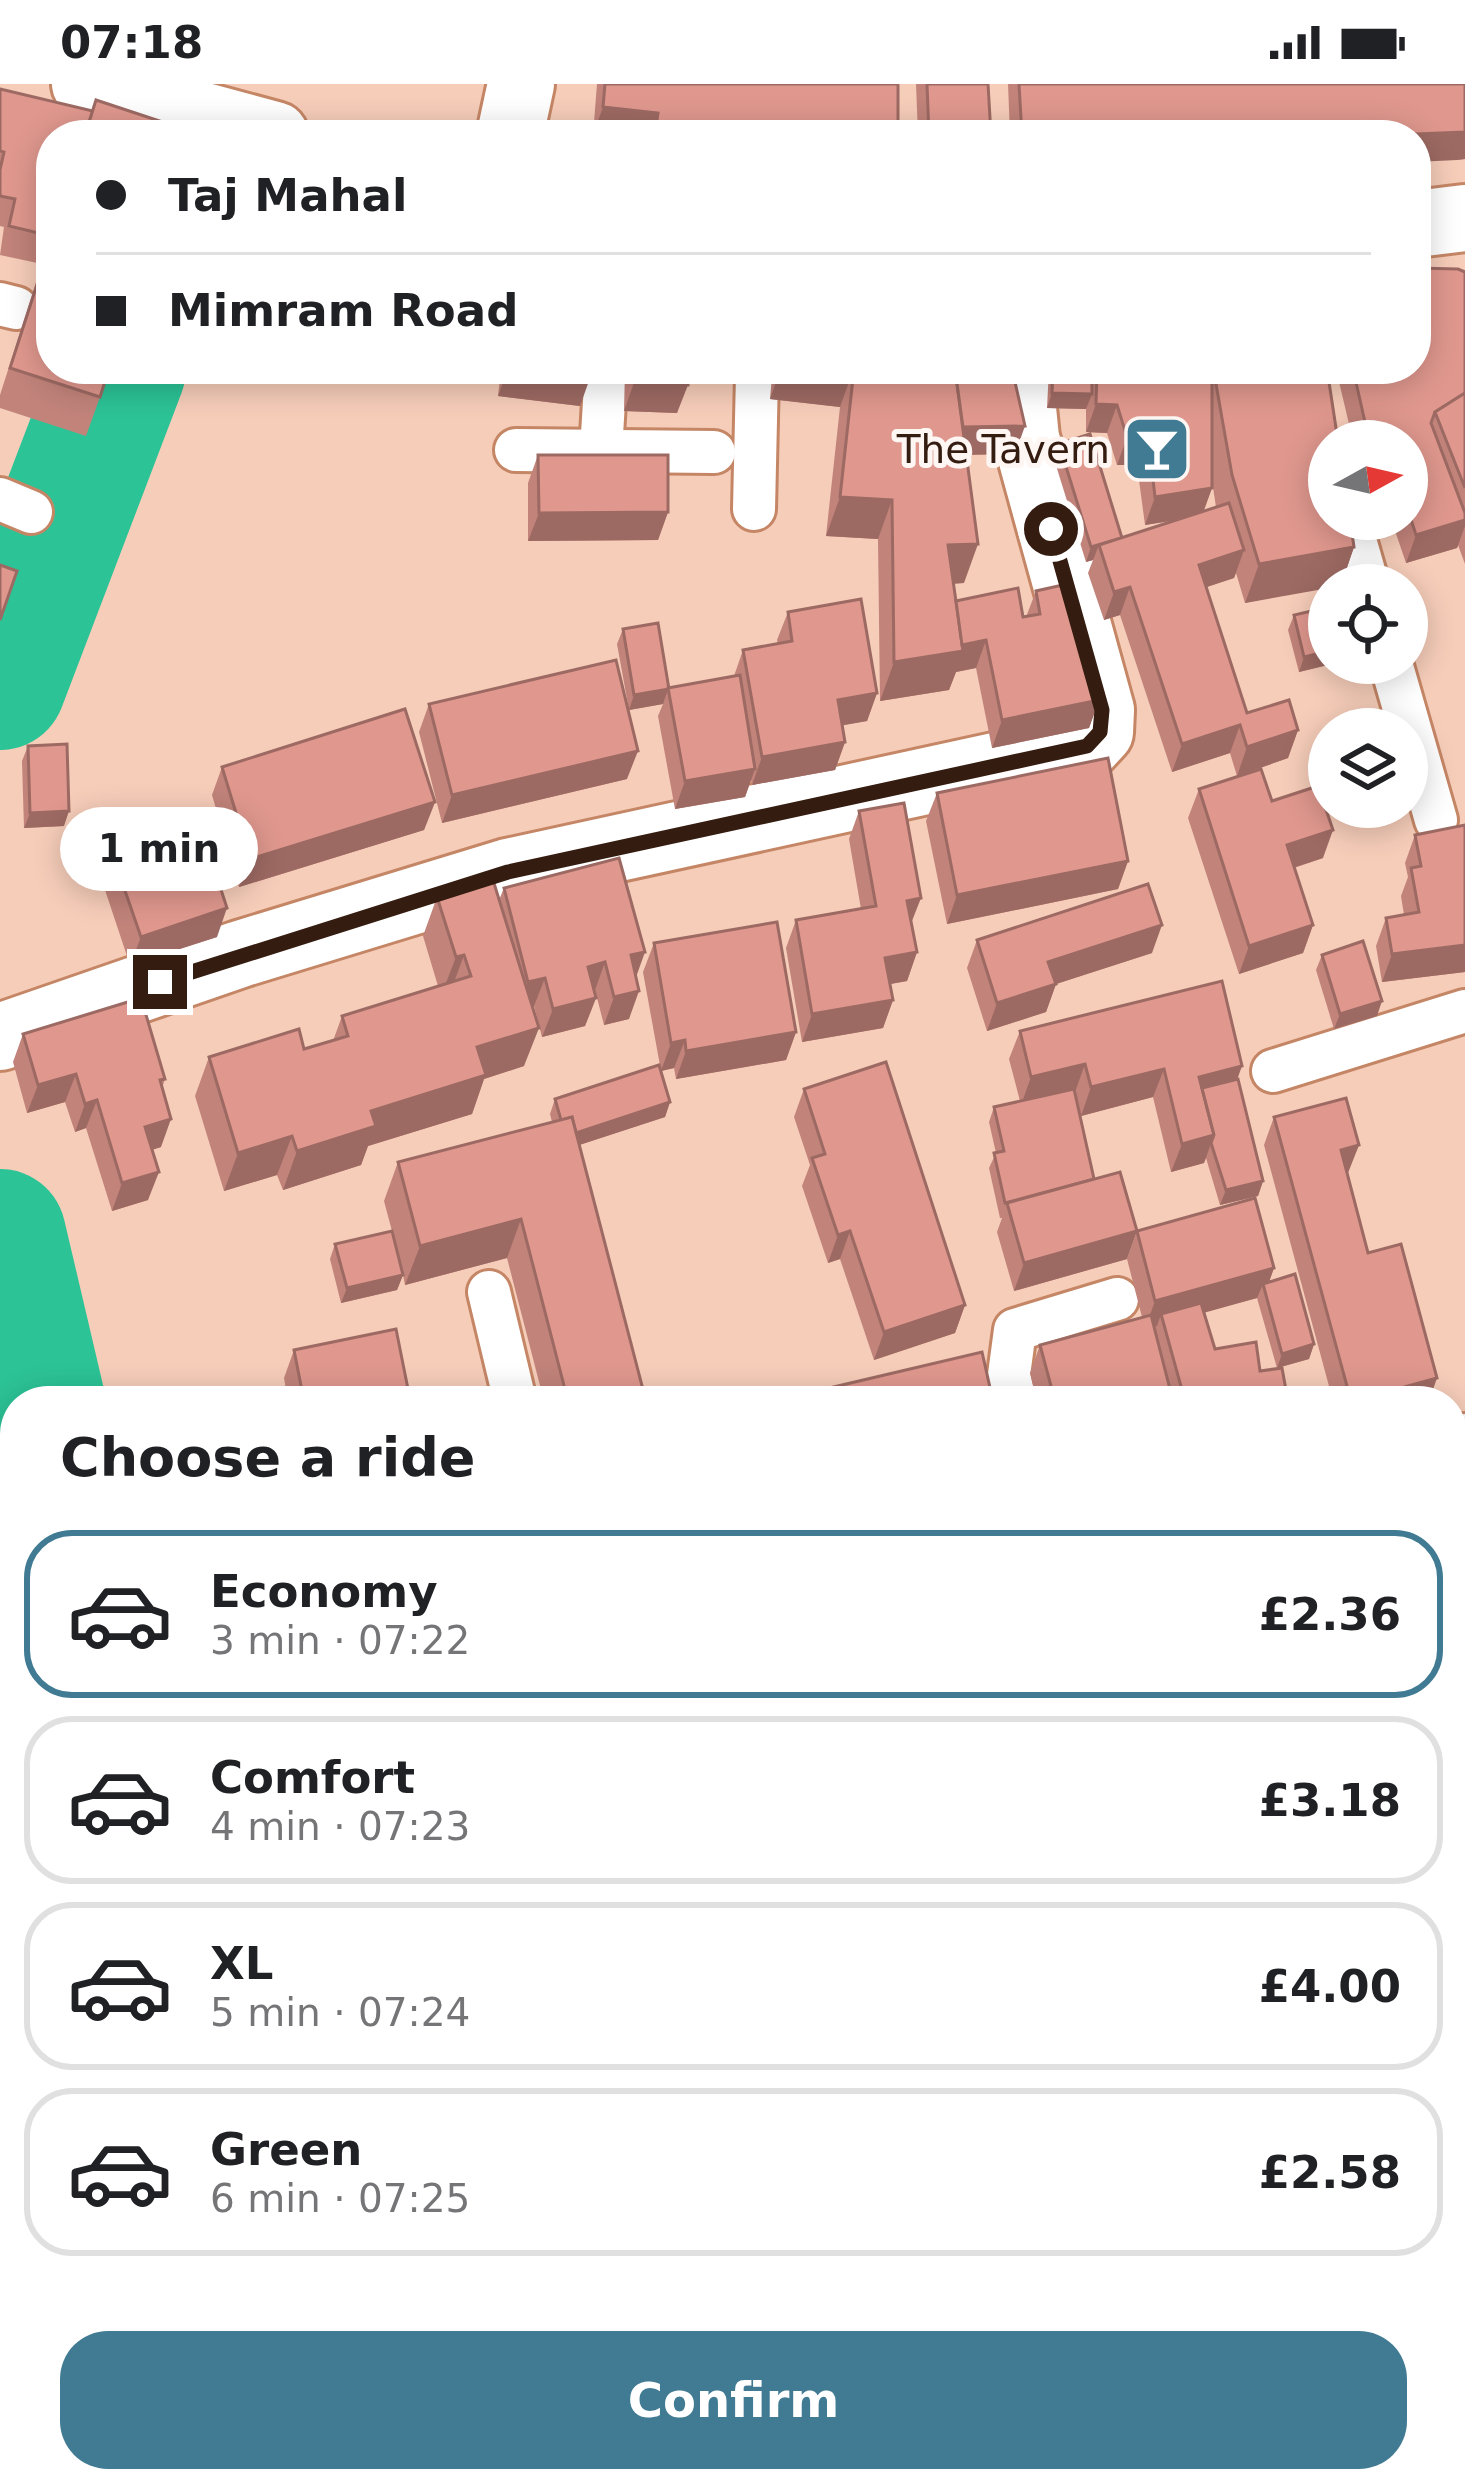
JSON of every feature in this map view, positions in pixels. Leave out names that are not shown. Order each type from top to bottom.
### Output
[{"type":"street","points":[[513,120],[521,84]]},
{"type":"street","points":[[109,91],[219,120]]},
{"type":"street","points":[[1431,222],[1465,218]]},
{"type":"street","points":[[0,1037],[240,954],[508,872],[1087,746],[1100,732],[1102,710],[1026,438],[1020,384]]},
{"type":"lane","points":[[601,451],[605,384]]},
{"type":"lane","points":[[754,509],[758,384]]},
{"type":"lane","points":[[516,450],[714,452]]},
{"type":"lane","points":[[1397,684],[1436,820]]},
{"type":"lane","points":[[1274,1071],[1465,1011]]},
{"type":"lane","points":[[489,1292],[511,1386]]},
{"type":"lane","points":[[1012,1386],[1016,1330],[1118,1299]]},
{"type":"building","points":[[605,84],[898,84],[898,120],[657,120],[658,113],[603,107]]},
{"type":"building","points":[[927,84],[988,84],[990,120],[928,120]]},
{"type":"building","points":[[1019,84],[1465,84],[1465,132],[1431,133],[1431,120],[1021,120]]},
{"type":"building","points":[[0,89],[93,111],[90,120],[36,120],[36,232],[9,226],[15,199],[0,196],[4,152],[0,151]]},
{"type":"building","points":[[96,100],[157,120],[90,120]]},
{"type":"building","points":[[1431,268],[1465,272],[1465,393],[1435,412],[1431,423],[1465,520],[1428,531],[1428,420],[1365,420],[1356,384],[1431,384]]},
{"type":"building","points":[[36,287],[36,376],[10,368]]},
{"type":"building","points":[[60,384],[104,384],[100,397]]},
{"type":"building","points":[[852,384],[957,384],[978,544],[948,545],[963,651],[894,662],[892,500],[840,497]]},
{"type":"building","points":[[957,384],[1015,384],[1025,426],[963,427]]},
{"type":"building","points":[[1052,384],[1092,384],[1092,394],[1052,393]]},
{"type":"building","points":[[1097,384],[1212,384],[1212,488],[1155,497],[1148,436],[1127,437],[1117,405],[1096,404]]},
{"type":"building","points":[[1216,384],[1329,384],[1335,420],[1308,420],[1308,540],[1353,540],[1354,547],[1259,564],[1232,475]]},
{"type":"building","points":[[1465,393],[1465,488],[1435,412]]},
{"type":"building","points":[[1090,434],[1122,538],[1091,547],[1059,444]]},
{"type":"building","points":[[538,455],[668,455],[668,512],[539,513]]},
{"type":"building","points":[[1229,503],[1244,550],[1199,565],[1247,713],[1289,700],[1298,730],[1247,747],[1240,725],[1182,744],[1130,587],[1114,592],[1099,545]]},
{"type":"building","points":[[0,565],[17,571],[0,620]]},
{"type":"building","points":[[1067,584],[1099,700],[1002,720],[986,640],[962,645],[956,601],[1018,588],[1023,617],[1040,614],[1036,591]]},
{"type":"building","points":[[861,599],[877,693],[838,700],[845,742],[762,757],[743,650],[792,641],[788,612]]},
{"type":"building","points":[[1308,612],[1308,656],[1304,657],[1294,615]]},
{"type":"building","points":[[658,623],[669,689],[634,695],[623,629]]},
{"type":"building","points":[[616,660],[638,751],[452,795],[429,704]]},
{"type":"building","points":[[740,675],[755,769],[685,781],[668,688]]},
{"type":"building","points":[[405,709],[435,802],[250,859],[222,767]]},
{"type":"building","points":[[67,744],[69,811],[30,813],[28,746]]},
{"type":"building","points":[[1108,758],[1128,861],[957,895],[937,793]]},
{"type":"building","points":[[1261,769],[1272,801],[1308,789],[1308,828],[1333,830],[1287,845],[1313,925],[1249,946],[1199,789]]},
{"type":"building","points":[[904,803],[921,898],[907,901],[917,952],[885,958],[893,1000],[812,1014],[796,920],[876,906],[859,811]]},
{"type":"building","points":[[1465,825],[1465,945],[1392,954],[1386,918],[1419,912],[1411,868],[1421,866],[1415,835]]},
{"type":"building","points":[[201,828],[227,908],[141,937],[113,856]]},
{"type":"building","points":[[619,858],[645,952],[631,955],[639,991],[614,997],[605,962],[588,967],[596,998],[553,1009],[545,978],[528,982],[504,888]]},
{"type":"building","points":[[493,880],[539,1028],[477,1047],[486,1075],[371,1111],[376,1126],[297,1151],[292,1136],[238,1153],[209,1057],[299,1029],[304,1049],[348,1036],[342,1016],[471,976],[464,955],[456,957],[437,897]]},
{"type":"building","points":[[1148,884],[1162,925],[1048,962],[1056,984],[997,1003],[977,940]]},
{"type":"building","points":[[777,922],[796,1032],[686,1051],[685,1040],[671,1043],[654,943]]},
{"type":"building","points":[[1363,941],[1382,1001],[1340,1014],[1322,955]]},
{"type":"building","points":[[1222,981],[1242,1066],[1199,1077],[1214,1135],[1182,1144],[1164,1069],[1091,1087],[1085,1064],[1031,1077],[1020,1031]]},
{"type":"building","points":[[141,998],[165,1079],[160,1080],[171,1119],[145,1127],[159,1172],[122,1183],[97,1100],[85,1104],[76,1074],[38,1085],[23,1034]]},
{"type":"building","points":[[886,1062],[965,1305],[884,1332],[850,1231],[838,1235],[812,1158],[825,1154],[804,1089]]},
{"type":"building","points":[[659,1065],[670,1102],[576,1133],[572,1117],[561,1120],[555,1099]]},
{"type":"building","points":[[1238,1079],[1263,1181],[1226,1190],[1211,1143],[1214,1135],[1202,1088]]},
{"type":"building","points":[[1074,1089],[1094,1179],[1005,1203],[994,1153],[1004,1151],[994,1107]]},
{"type":"building","points":[[1346,1098],[1359,1145],[1341,1150],[1368,1253],[1401,1244],[1437,1378],[1408,1386],[1347,1386],[1274,1117]]},
{"type":"building","points":[[572,1117],[642,1386],[564,1386],[521,1219],[420,1246],[398,1162]]},
{"type":"building","points":[[1120,1172],[1137,1231],[1024,1263],[1007,1203]]},
{"type":"building","points":[[1255,1198],[1274,1268],[1155,1301],[1137,1231]]},
{"type":"building","points":[[392,1231],[403,1275],[347,1288],[335,1244]]},
{"type":"building","points":[[1295,1274],[1314,1344],[1282,1354],[1263,1284]]},
{"type":"building","points":[[1201,1303],[1215,1349],[1256,1342],[1260,1371],[1282,1368],[1285,1386],[1181,1386],[1161,1314]]},
{"type":"building","points":[[1151,1315],[1169,1386],[1051,1386],[1040,1345]]},
{"type":"building","points":[[396,1329],[407,1386],[301,1386],[294,1350]]},
{"type":"building","points":[[982,1352],[990,1386],[838,1386]]},
{"type":"waterway","points":[[0,684],[114,384]]},
{"type":"waterway","points":[[0,1235],[35,1386]]},
{"type":"place","name":"The Tavern","points":[[1157,449]]},
{"type":"route","points":[[160,982],[508,872],[1087,746],[1100,732],[1102,710],[1051,529]]}]
